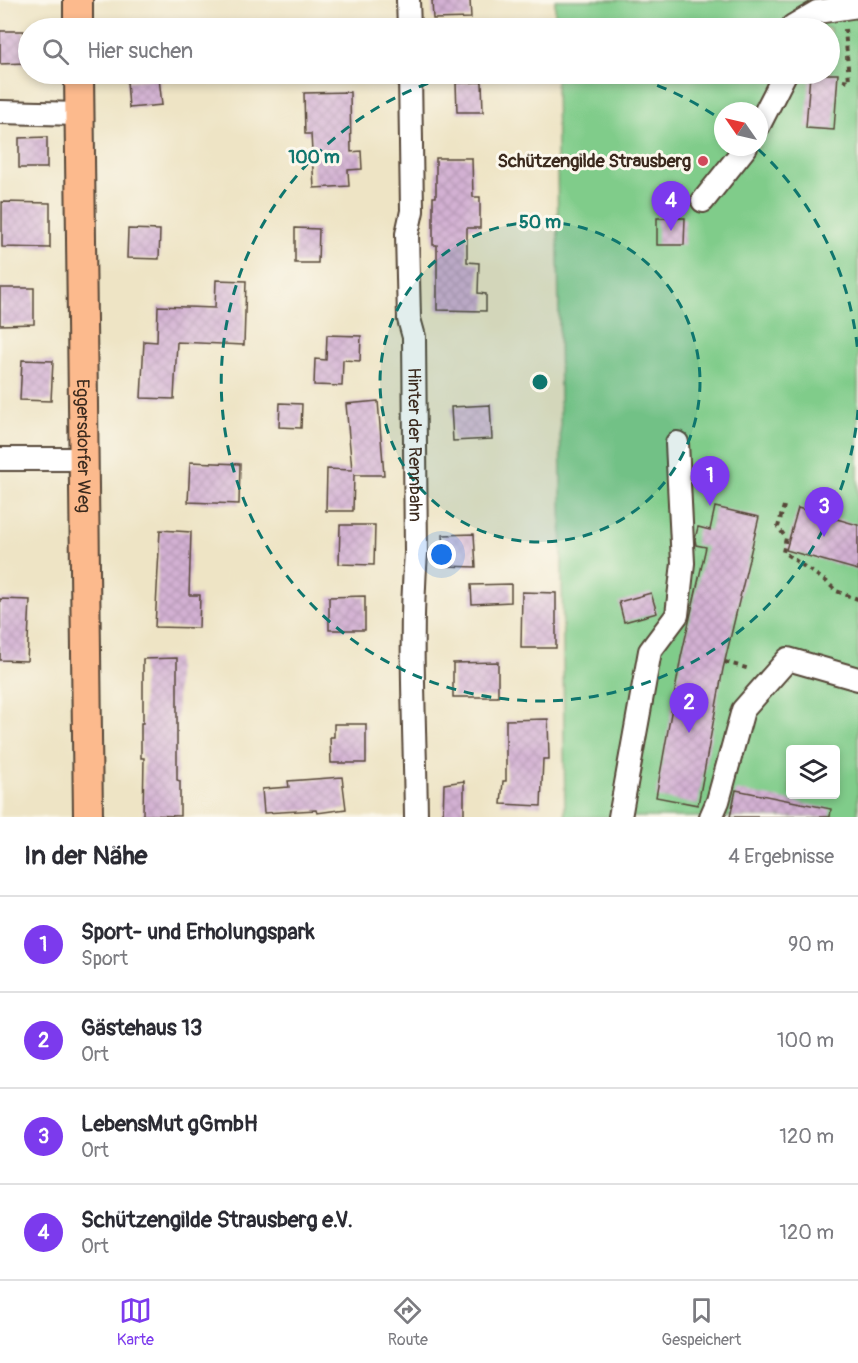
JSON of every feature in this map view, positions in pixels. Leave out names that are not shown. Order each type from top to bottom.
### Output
[{"type":"main road","points":[[78,0],[78,18]]},
{"type":"main road","name":"Eggersdorfer Weg","points":[[79,84],[88,817]]},
{"type":"street","points":[[408,0],[409,18]]},
{"type":"street","points":[[807,18],[817,12],[849,7]]},
{"type":"street","name":"Hinter der Rennbahn","points":[[410,84],[412,211],[407,234],[409,319],[414,337],[416,553],[413,589],[413,654],[416,817]]},
{"type":"street","points":[[768,107],[780,84]]},
{"type":"street","points":[[0,112],[79,114]]},
{"type":"street","points":[[703,201],[739,156]]},
{"type":"street","points":[[620,817],[650,651],[677,615],[683,563],[677,443]]},
{"type":"street","points":[[0,459],[83,459]]},
{"type":"street","points":[[711,817],[718,801],[743,710],[788,659],[858,679]]},
{"type":"path","points":[[843,80],[849,81],[844,17],[849,7]]},
{"type":"path","points":[[784,506],[778,527],[786,538],[783,552],[827,582],[836,591],[858,600]]},
{"type":"green space","points":[[555,0],[858,0],[858,817],[565,817],[556,84],[840,84],[840,18],[555,18]]},
{"type":"building","points":[[432,0],[470,0],[471,18],[433,18]]},
{"type":"building","points":[[0,31],[18,31],[18,63],[0,64]]},
{"type":"building","points":[[127,84],[160,84],[162,105],[129,108]]},
{"type":"building","points":[[456,84],[482,84],[483,112],[457,112]]},
{"type":"building","points":[[809,84],[837,84],[834,130],[806,128]]},
{"type":"building","points":[[350,92],[351,152],[361,151],[362,169],[348,170],[349,186],[314,188],[311,134],[305,134],[304,93]]},
{"type":"building","points":[[47,137],[47,168],[19,168],[19,138]]},
{"type":"building","points":[[436,158],[472,158],[473,197],[480,197],[480,228],[467,228],[467,262],[479,263],[478,293],[486,294],[486,311],[437,310],[437,245],[433,245]]},
{"type":"building","points":[[2,202],[50,203],[50,248],[2,247]]},
{"type":"building","points":[[657,218],[685,218],[684,245],[657,245]]},
{"type":"building","points":[[295,228],[319,229],[318,263],[295,263]]},
{"type":"building","points":[[128,229],[160,230],[159,259],[127,258]]},
{"type":"building","points":[[216,280],[246,281],[244,345],[177,342],[174,399],[141,398],[144,341],[157,342],[158,306],[215,308]]},
{"type":"building","points":[[0,288],[34,288],[34,324],[0,325]]},
{"type":"building","points":[[327,335],[361,336],[360,361],[343,360],[342,386],[314,385],[315,359],[326,360]]},
{"type":"building","points":[[22,360],[53,361],[51,401],[20,400]]},
{"type":"building","points":[[378,401],[384,475],[354,475],[353,511],[326,511],[327,469],[352,470],[346,404]]},
{"type":"building","points":[[280,403],[302,404],[301,428],[279,427]]},
{"type":"building","points":[[490,405],[492,439],[453,441],[451,407]]},
{"type":"building","points":[[190,462],[240,464],[239,504],[188,502]]},
{"type":"building","points":[[715,507],[759,517],[723,669],[698,805],[656,797],[681,657],[706,547],[696,545],[695,539],[698,527],[710,530]]},
{"type":"building","points":[[798,508],[858,525],[858,570],[786,550]]},
{"type":"building","points":[[340,525],[375,525],[374,565],[339,564]]},
{"type":"building","points":[[160,530],[191,532],[189,595],[200,595],[199,628],[155,627]]},
{"type":"building","points":[[474,534],[476,567],[445,566],[443,535]]},
{"type":"building","points":[[511,584],[511,602],[472,604],[471,585]]},
{"type":"building","points":[[522,592],[556,593],[556,648],[521,648]]},
{"type":"building","points":[[651,593],[657,613],[624,622],[619,602]]},
{"type":"building","points":[[365,596],[365,630],[329,630],[329,597]]},
{"type":"building","points":[[0,599],[30,600],[27,661],[0,660]]},
{"type":"building","points":[[177,658],[177,780],[180,781],[180,816],[143,815],[144,758],[141,758],[141,723],[143,723],[143,659]]},
{"type":"building","points":[[498,662],[498,697],[453,697],[453,663]]},
{"type":"building","points":[[548,719],[549,759],[543,759],[541,806],[501,804],[503,781],[506,781],[506,720]]},
{"type":"building","points":[[334,724],[366,724],[366,763],[331,763],[330,737],[334,737]]},
{"type":"building","points":[[342,777],[346,809],[317,813],[316,810],[264,813],[262,789],[289,787],[288,781]]},
{"type":"building","points":[[464,781],[464,817],[443,817],[444,784]]},
{"type":"building","points":[[736,790],[831,809],[830,817],[730,817]]},
{"type":"place","name":"Schützengilde Strausberg","points":[[703,161]]},
{"type":"place","name":"Schützengilde Strausberg e.V.","points":[[671,231]]},
{"type":"place","name":"Sport- und Erholungspark","points":[[710,506]]},
{"type":"place","name":"LebensMut gGmbH","points":[[824,537]]},
{"type":"place","name":"Gästehaus 13","points":[[689,733]]}]
